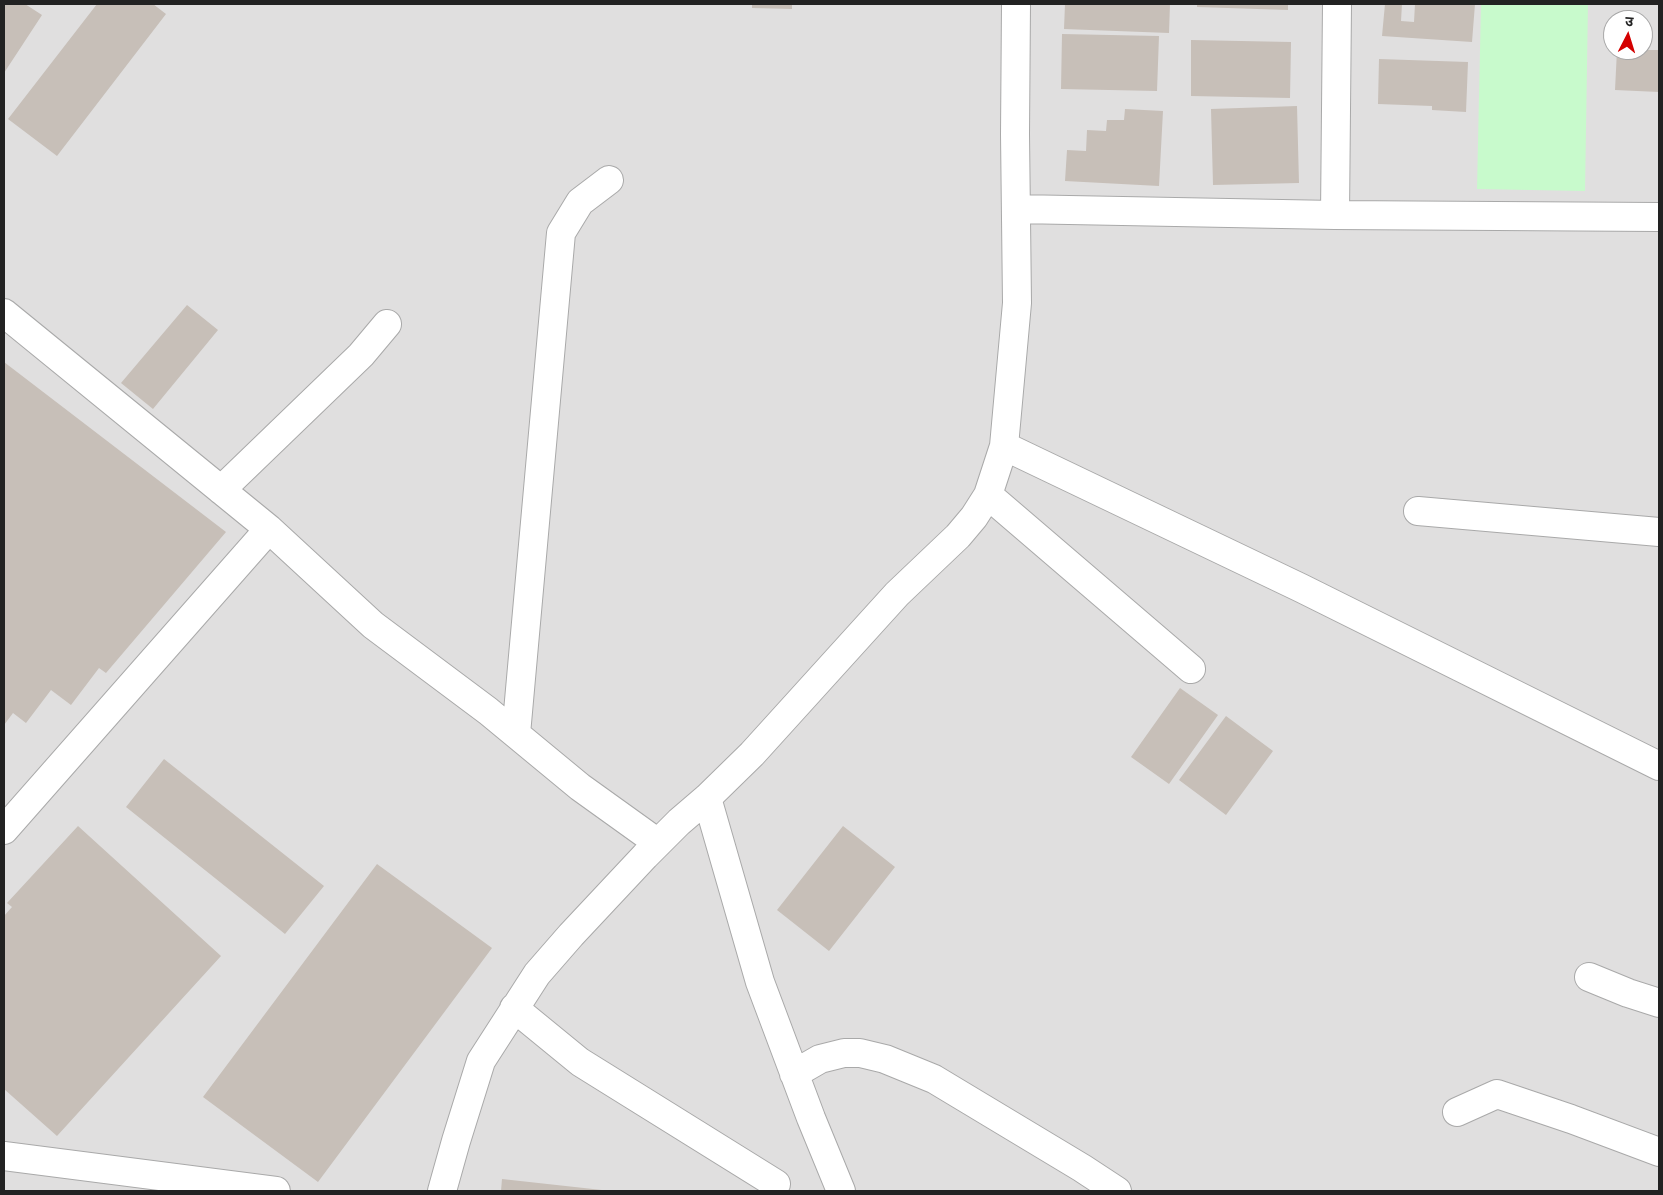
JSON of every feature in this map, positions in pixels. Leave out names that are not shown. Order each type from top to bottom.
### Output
[{"type":"street","points":[[442,1191],[481,1061],[537,974],[565,941],[658,843],[752,754],[896,594],[958,536],[974,518],[988,495],[1004,446],[1017,303],[1016,4]]},
{"type":"street","points":[[1334,216],[1337,4]]},
{"type":"street","points":[[516,734],[561,234],[580,202],[609,180]]},
{"type":"street","points":[[1016,209],[1334,216],[1659,217]]},
{"type":"street","points":[[4,313],[269,529],[374,625],[516,734],[580,787],[658,843]]},
{"type":"street","points":[[220,490],[361,355],[388,324]]},
{"type":"street","points":[[1004,446],[1310,593],[1659,766]]},
{"type":"street","points":[[988,495],[1191,669]]},
{"type":"street","points":[[1418,511],[1659,532]]},
{"type":"street","points":[[4,830],[269,529]]},
{"type":"street","points":[[707,798],[760,982],[794,1074],[841,1191]]},
{"type":"street","points":[[1589,977],[1659,1003]]},
{"type":"street","points":[[514,1008],[580,1062],[776,1184]]},
{"type":"street","points":[[794,1074],[820,1059],[844,1053],[860,1053],[885,1059],[934,1080],[1082,1168],[1117,1191]]},
{"type":"street","points":[[1457,1112],[1497,1094],[1659,1152]]},
{"type":"street","points":[[4,1156],[276,1191]]},
{"type":"shaded area","points":[[4,4],[1659,4],[1659,1191],[4,1191]]},
{"type":"green space","points":[[1481,4],[1588,4],[1585,191],[1477,189]]},
{"type":"building","points":[[4,4],[25,4],[42,15],[4,73]]},
{"type":"building","points":[[97,4],[153,4],[166,14],[57,156],[8,119]]},
{"type":"building","points":[[752,4],[792,4],[792,9],[752,8]]},
{"type":"building","points":[[1065,4],[1170,4],[1169,33],[1064,29]]},
{"type":"building","points":[[1197,4],[1288,4],[1288,10],[1197,7]]},
{"type":"building","points":[[1385,4],[1402,4],[1401,21],[1414,22],[1415,4],[1475,4],[1472,42],[1382,36]]},
{"type":"building","points":[[1062,34],[1159,36],[1157,91],[1061,89]]},
{"type":"building","points":[[1191,40],[1291,42],[1290,98],[1191,96]]},
{"type":"building","points":[[1653,50],[1659,50],[1659,92],[1615,90],[1616,60],[1653,60]]},
{"type":"building","points":[[1379,59],[1468,62],[1466,112],[1432,110],[1432,106],[1378,104]]},
{"type":"building","points":[[1297,106],[1299,183],[1213,185],[1211,109]]},
{"type":"building","points":[[1125,109],[1163,111],[1159,186],[1065,181],[1067,150],[1086,151],[1087,130],[1106,131],[1107,120],[1124,120]]},
{"type":"building","points":[[187,305],[218,330],[153,409],[121,383]]},
{"type":"building","points":[[4,362],[226,532],[106,673],[99,668],[71,705],[51,690],[26,723],[13,713],[4,725]]},
{"type":"building","points":[[1180,688],[1218,715],[1169,784],[1131,757]]},
{"type":"building","points":[[1226,716],[1273,751],[1226,815],[1179,780]]},
{"type":"building","points":[[164,759],[324,886],[285,934],[126,807]]},
{"type":"building","points":[[78,826],[221,956],[57,1136],[4,1089],[4,916],[12,907],[7,903]]},
{"type":"building","points":[[843,826],[895,867],[829,951],[777,910]]},
{"type":"building","points":[[377,864],[492,948],[318,1182],[203,1097]]},
{"type":"building","points":[[502,1179],[602,1190],[602,1191],[501,1191]]}]
